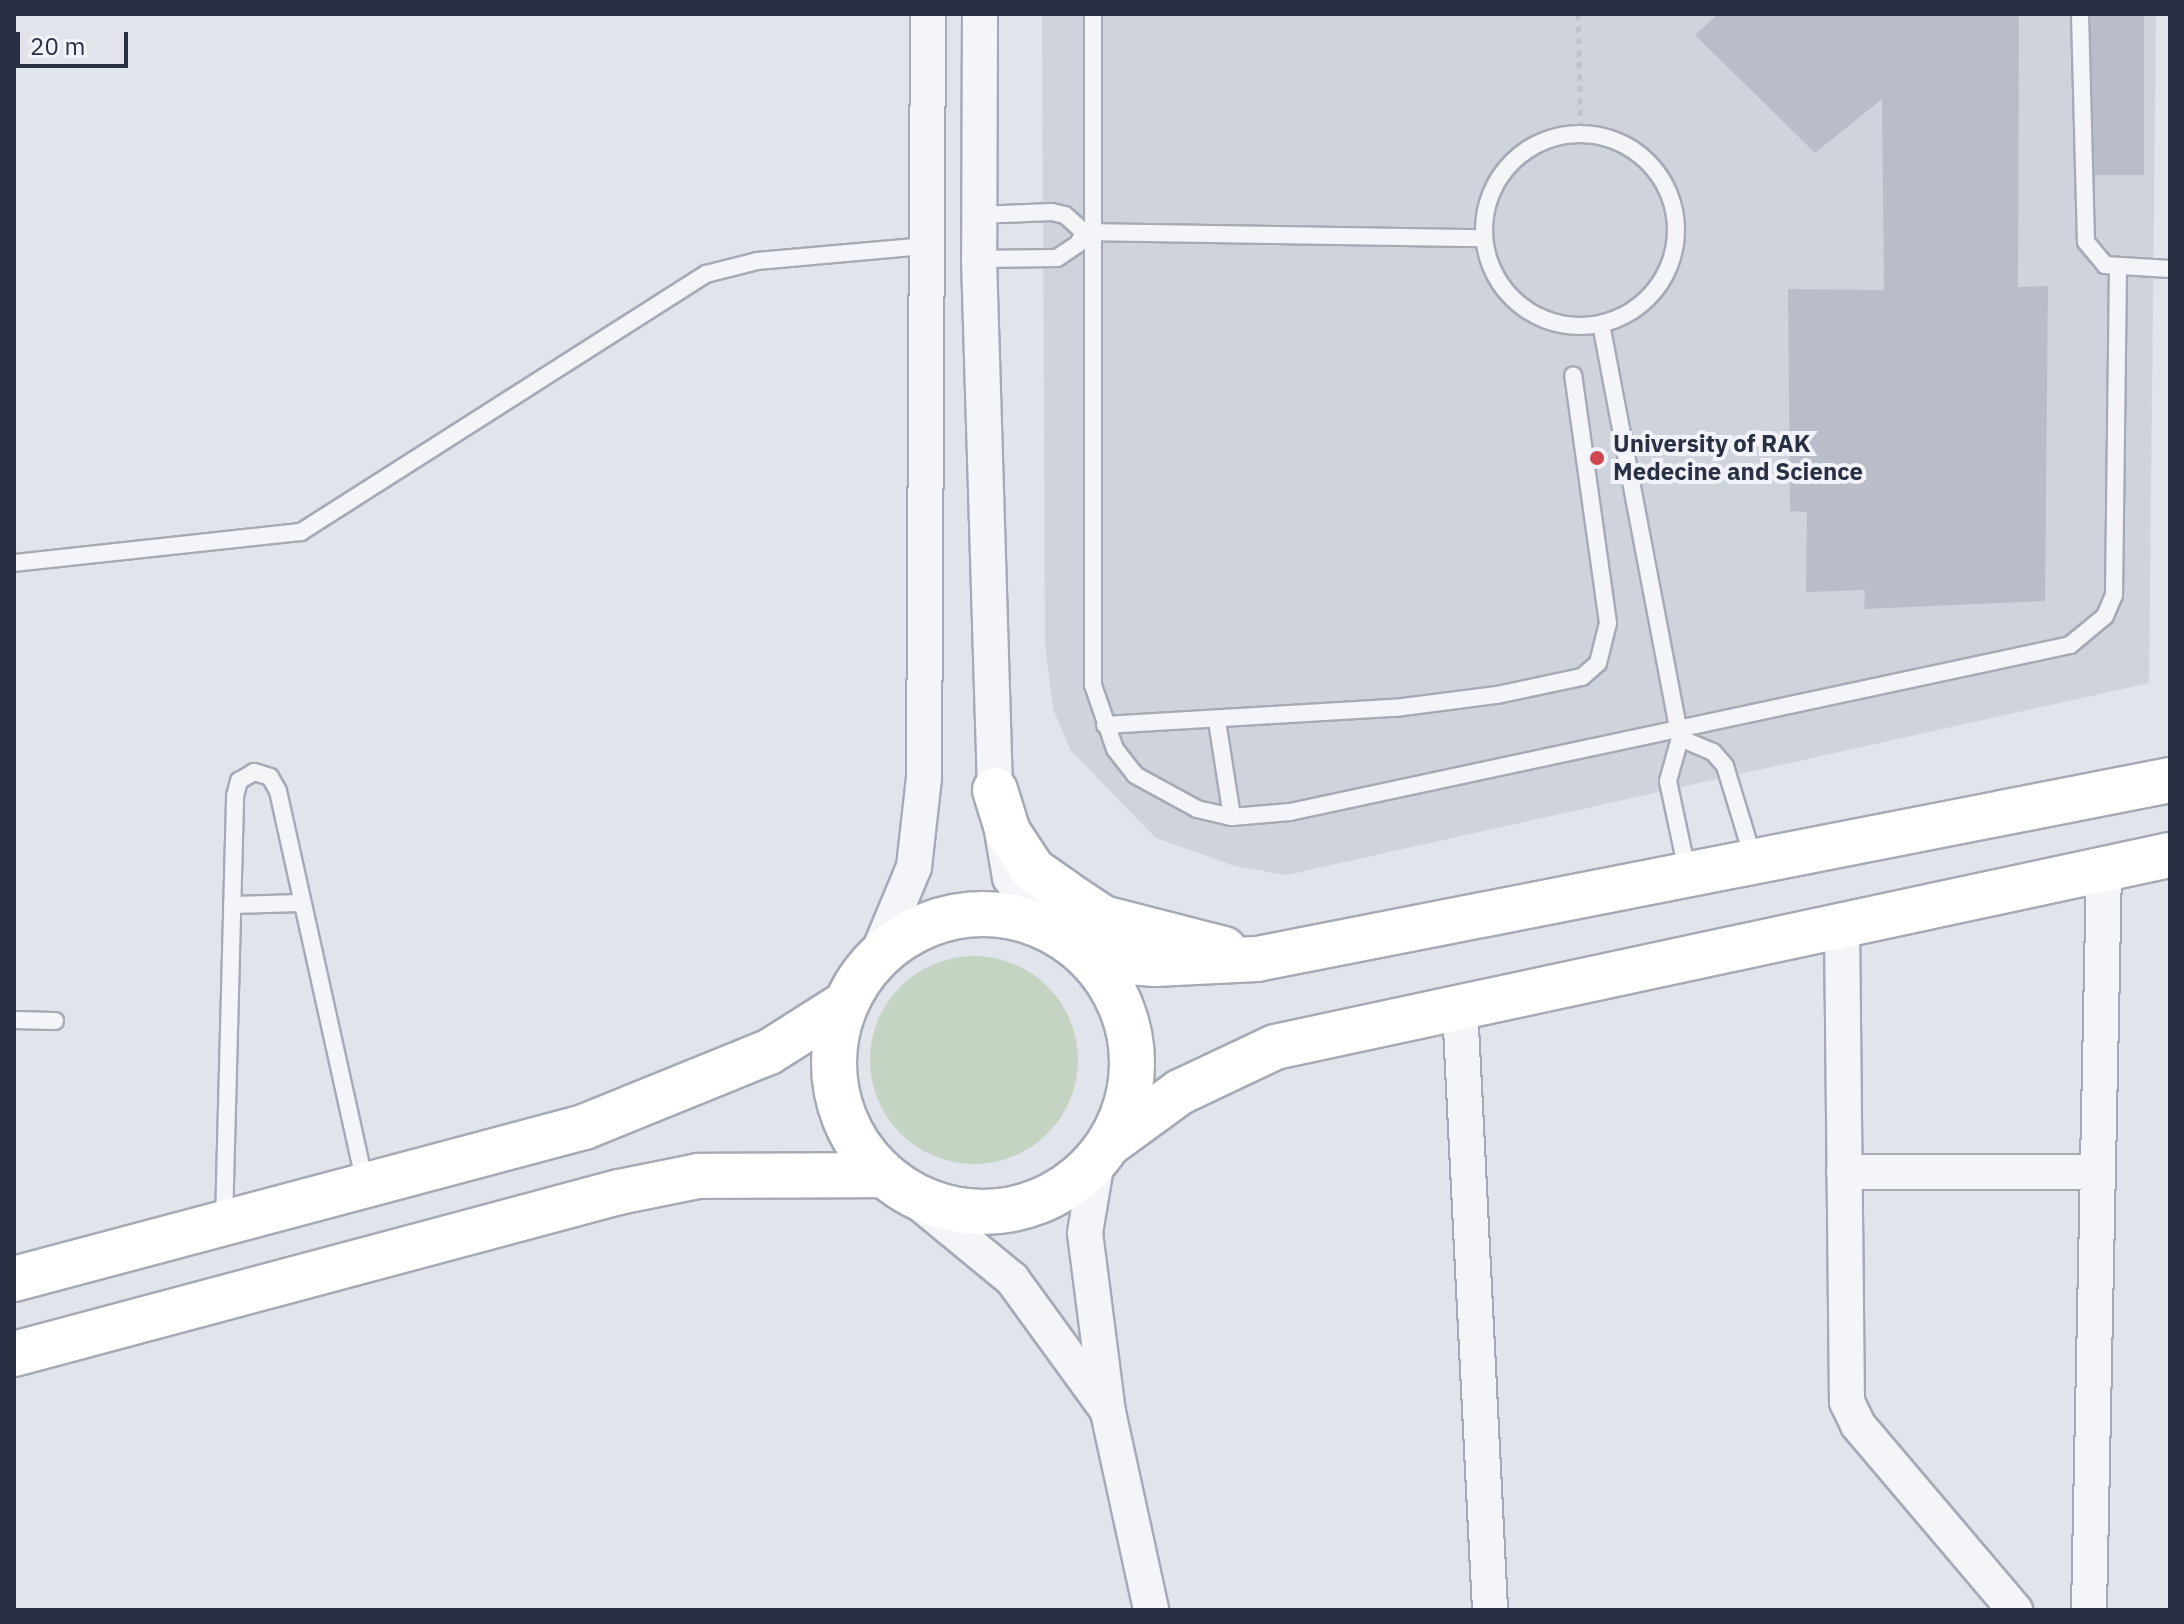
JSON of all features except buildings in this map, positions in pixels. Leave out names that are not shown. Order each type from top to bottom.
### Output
[{"type":"main road","points":[[1091,959],[1155,964],[1257,959],[2170,780]]},
{"type":"main road","points":[[995,790],[1008,832],[1033,870],[1103,918],[1257,959]]},
{"type":"main road","points":[[14,1354],[619,1192],[698,1176],[894,1183],[955,1210],[1007,1211],[1056,1193],[1180,1092],[1275,1047],[2170,855]]},
{"type":"main road","points":[[894,1183],[853,1139],[836,1095],[833,1049],[845,1004],[876,958],[915,930],[960,915],[1008,916],[1053,931],[1091,959],[1119,999],[1133,1047],[1129,1097],[1103,1152]]},
{"type":"main road","points":[[14,1279],[584,1127],[702,1083],[769,1052],[845,1004]]},
{"type":"street","points":[[876,958],[914,867],[924,778],[928,14]]},
{"type":"street","points":[[980,14],[978,215],[995,790],[1010,878],[1053,931]]},
{"type":"street","points":[[2089,1610],[2104,869]]},
{"type":"street","points":[[1842,925],[1847,1402],[1858,1425],[2015,1610]]},
{"type":"street","points":[[1460,1007],[1490,1610]]},
{"type":"street","points":[[1103,1152],[1085,1233],[1108,1412],[1151,1610]]},
{"type":"street","points":[[1844,1172],[2098,1172]]},
{"type":"street","points":[[894,1183],[1012,1279],[1108,1412]]},
{"type":"lane","points":[[1093,14],[1090,651],[1105,725],[1135,775],[1175,800],[1232,817],[1290,812],[1679,733],[2070,645],[2090,633],[2105,616],[2116,571],[2118,269]]},
{"type":"lane","points":[[2080,14],[2086,242],[2093,256],[2118,269],[2170,269]]},
{"type":"lane","points":[[1581,134],[1606,138],[1649,163],[1664,184],[1676,233],[1662,281],[1646,301],[1601,324],[1568,327],[1536,317],[1519,304],[1491,270],[1483,238],[1493,187],[1509,165],[1529,148],[1581,134]]},
{"type":"lane","points":[[978,215],[1052,212],[1065,215],[1090,232],[1483,238]]},
{"type":"lane","points":[[979,259],[1057,258],[1090,232]]},
{"type":"lane","points":[[14,563],[301,532],[706,274],[757,261],[926,246]]},
{"type":"lane","points":[[1601,324],[1679,733],[1668,781],[1688,875]]},
{"type":"lane","points":[[1105,725],[1217,721],[1497,695],[1582,677],[1598,663],[1608,623],[1573,375]]},
{"type":"lane","points":[[1217,721],[1232,817]]},
{"type":"lane","points":[[1679,733],[1713,752],[1725,766],[1754,863]]},
{"type":"lane","points":[[224,1223],[236,788],[254,772],[275,784],[365,1184]]},
{"type":"lane","points":[[232,905],[302,903]]},
{"type":"lane","points":[[14,1020],[55,1021]]},
{"type":"path","points":[[1578,14],[1581,134]]},
{"type":"shaded area","name":"University of RAK Medecine and Science","points":[[1042,14],[2156,14],[2149,683],[1286,875],[1235,866],[1156,838],[1071,751],[1053,709],[1045,644]]},
{"type":"green space","points":[[974,956],[1014,964],[1047,987],[1070,1020],[1078,1060],[1070,1100],[1047,1133],[1014,1156],[974,1164],[934,1156],[901,1133],[878,1100],[870,1060],[878,1020],[901,987],[934,964]]},
{"type":"place","name":"University of RAK Medecine and Science","points":[[1597,458]]}]
